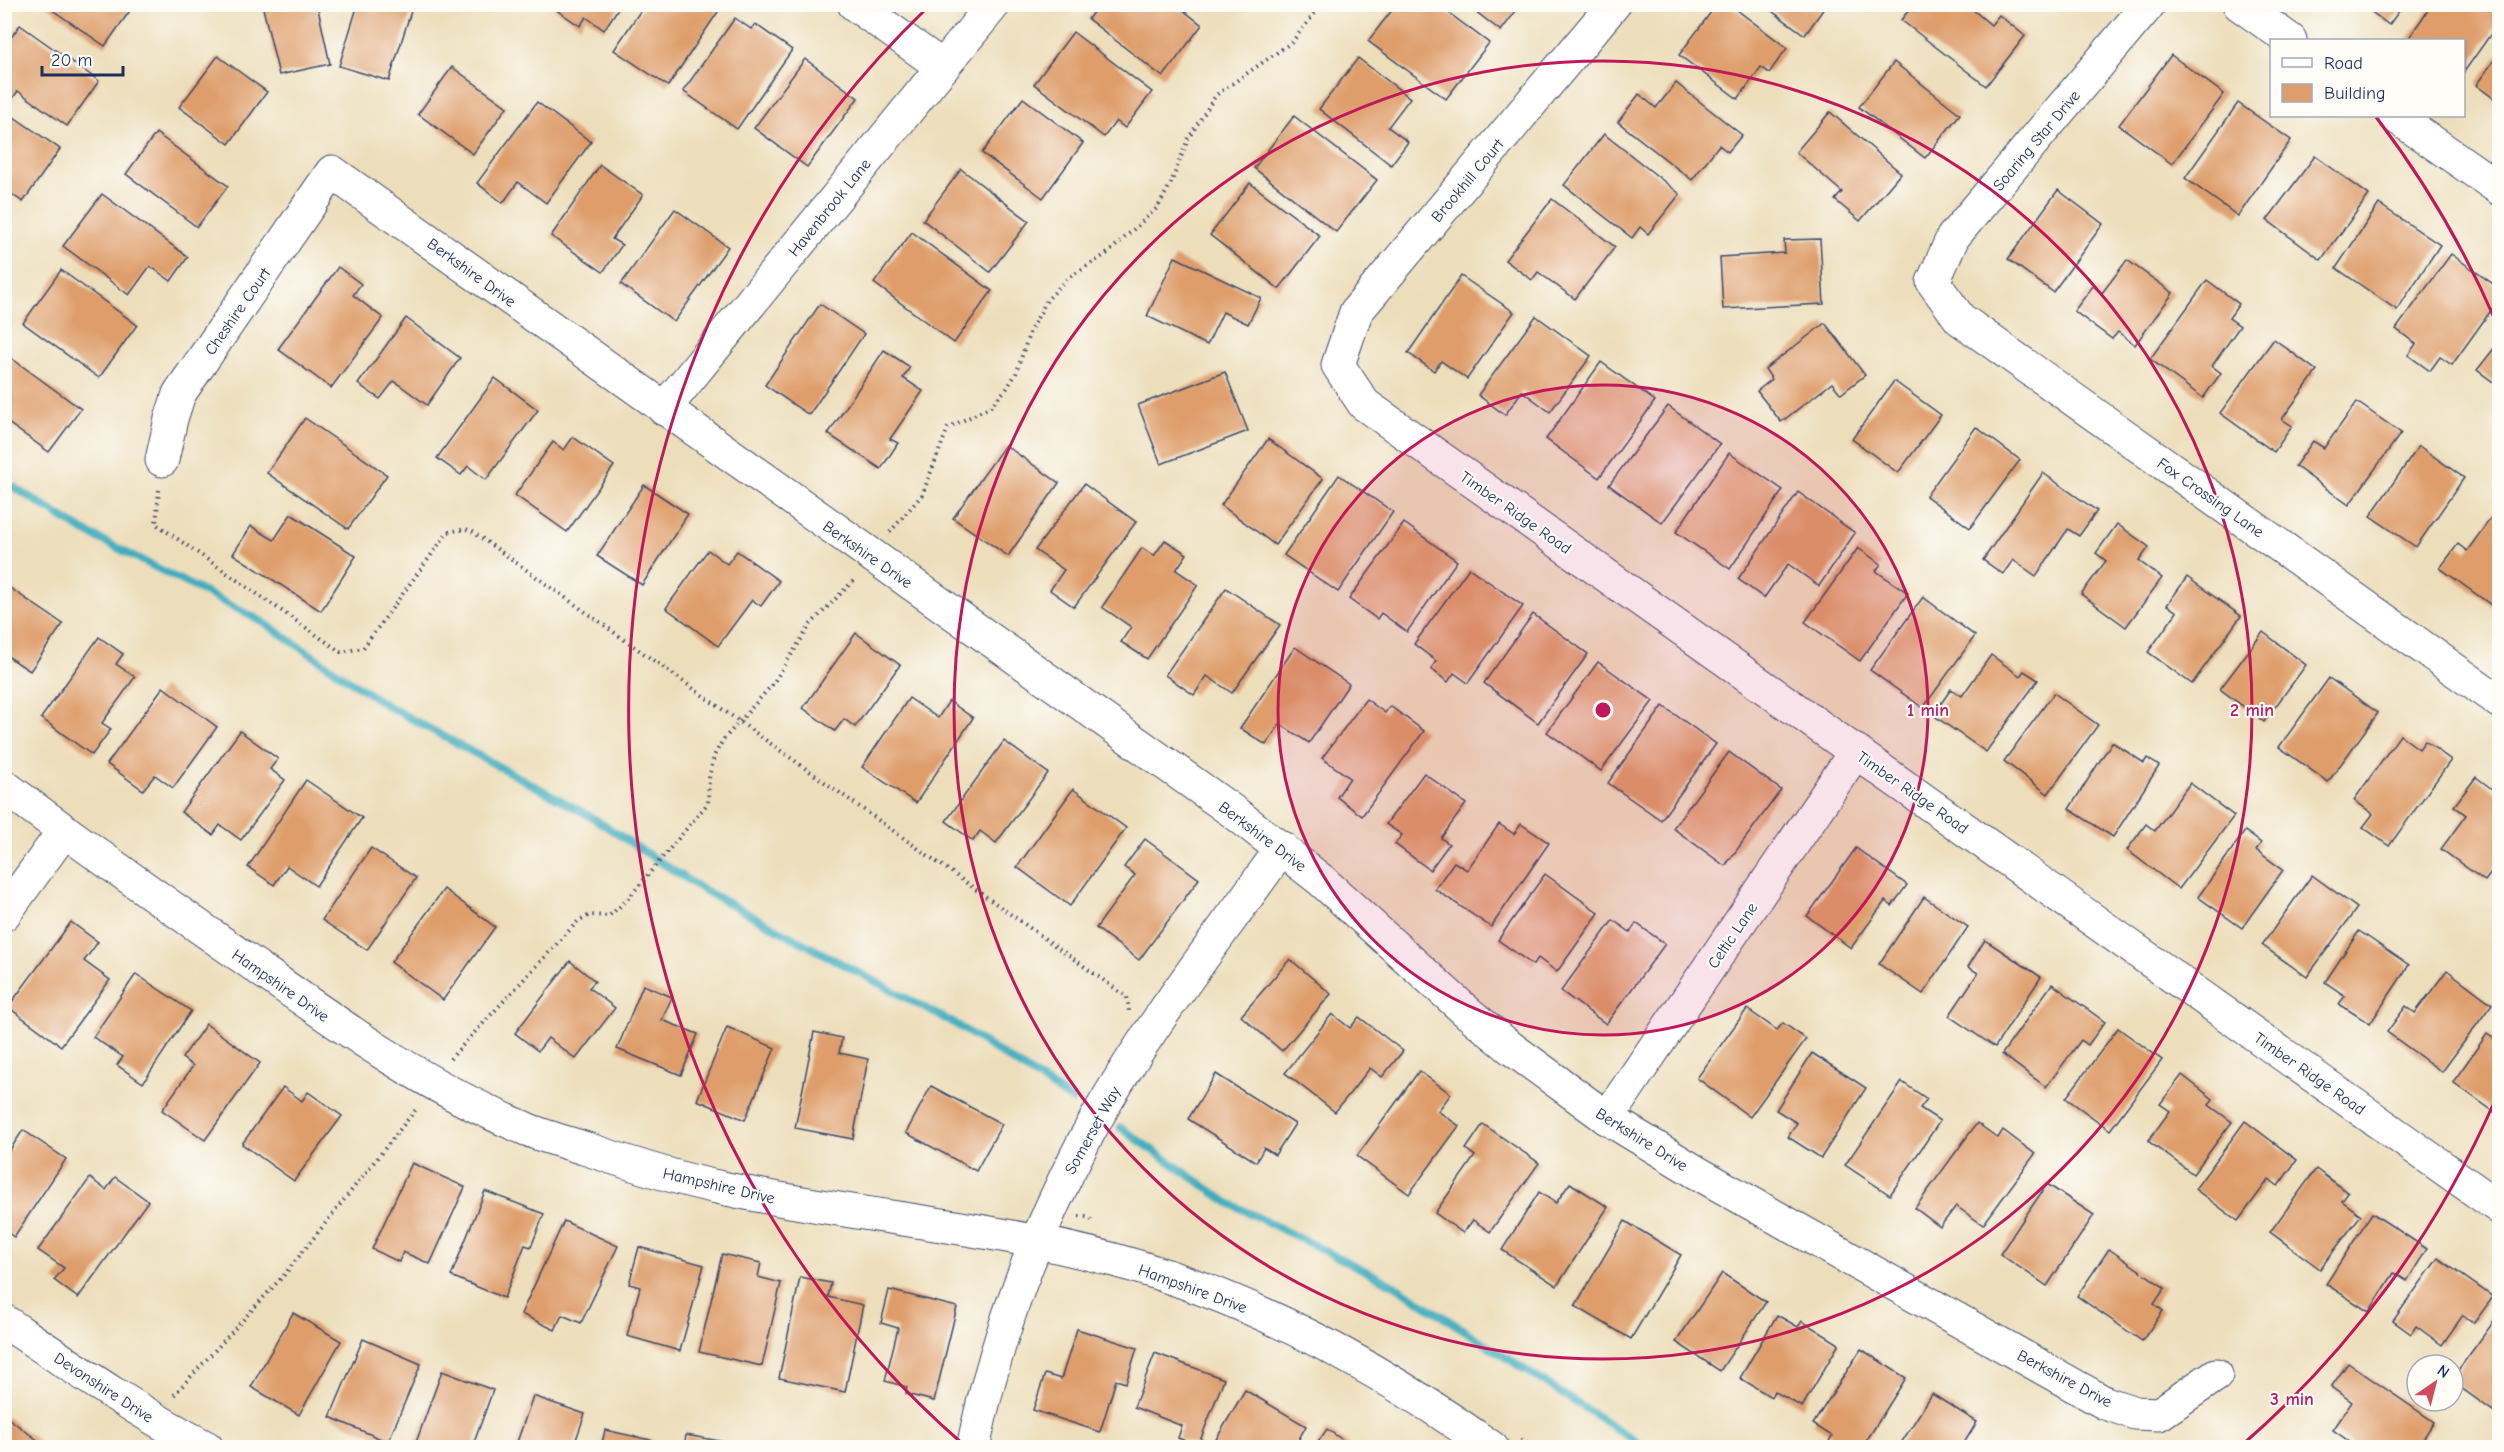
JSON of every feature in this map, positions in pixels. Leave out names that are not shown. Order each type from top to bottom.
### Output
[{"type":"street","points":[[854,4],[943,66]]},
{"type":"street","name":"Havenbrook Lane","points":[[664,410],[994,4]]},
{"type":"street","name":"Brookhill Court","points":[[1338,365],[1356,312],[1614,4]]},
{"type":"street","name":"Soaring Star Drive","points":[[1933,282],[1953,237],[2149,4]]},
{"type":"street","points":[[2239,4],[2289,39]]},
{"type":"street","points":[[2397,117],[2499,189]]},
{"type":"street","name":"Berkshire Drive","points":[[332,172],[1282,848],[1466,1011],[1530,1063],[1607,1118],[1706,1178],[2105,1403],[2135,1413],[2158,1413],[2216,1375]]},
{"type":"street","name":"Cheshire Court","points":[[162,460],[179,394],[332,172]]},
{"type":"street","name":"Fox Crossing Lane","points":[[1933,282],[1960,319],[2499,702]]},
{"type":"street","name":"Timber Ridge Road","points":[[1338,365],[1364,404],[2499,1208]]},
{"type":"street","name":"Celtic Lane","points":[[1607,1118],[1856,752]]},
{"type":"street","name":"Hampshire Drive","points":[[4,786],[341,1027],[434,1084],[525,1128],[630,1164],[721,1188],[1036,1242],[1115,1260],[1172,1279],[1290,1327],[1359,1361],[1398,1385],[1503,1441]]},
{"type":"street","points":[[4,914],[64,831]]},
{"type":"street","name":"Somerset Way","points":[[973,1448],[1004,1325],[1036,1242],[1085,1140],[1140,1048],[1282,848]]},
{"type":"street","name":"Devonshire Drive","points":[[4,1321],[108,1392],[207,1448]]},
{"type":"path","points":[[886,538],[922,495],[948,428],[990,407],[1007,388],[1016,374],[1030,331],[1047,300],[1068,278],[1108,253],[1158,207],[1171,183],[1188,139],[1216,95],[1292,42],[1322,4]]},
{"type":"path","points":[[162,460],[156,524],[341,652],[363,648],[448,532],[466,529],[740,721],[1126,997],[1130,1019]]},
{"type":"path","points":[[447,1064],[453,1054],[579,921],[590,915],[609,915],[627,900],[708,803],[714,756],[723,740],[784,667],[812,624],[862,572]]},
{"type":"path","points":[[172,1399],[285,1274],[417,1107]]},
{"type":"path","points":[[1050,1211],[1087,1217],[1096,1224]]},
{"type":"path","points":[[1503,1441],[1532,1448]]},
{"type":"building","points":[[262,4],[317,4],[330,64],[279,75]]},
{"type":"building","points":[[358,4],[399,4],[412,8],[389,81],[339,66]]},
{"type":"building","points":[[559,4],[621,4],[604,30],[586,17],[580,26],[555,9]]},
{"type":"building","points":[[645,4],[719,4],[722,6],[668,86],[614,50]]},
{"type":"building","points":[[1099,4],[1175,4],[1202,25],[1163,77],[1088,19]]},
{"type":"building","points":[[1466,4],[1521,4],[1501,31]]},
{"type":"building","points":[[1717,4],[1729,4],[1787,48],[1769,73],[1761,67],[1738,99],[1679,55]]},
{"type":"building","points":[[1762,4],[1827,4],[1805,35]]},
{"type":"building","points":[[1914,4],[1966,4],[1991,25],[1999,15],[2025,36],[1986,86],[1901,20]]},
{"type":"building","points":[[2361,4],[2404,4],[2389,25]]},
{"type":"building","points":[[2432,4],[2500,4],[2500,21],[2465,71],[2465,39],[2408,39]]},
{"type":"building","points":[[45,5],[134,5],[105,46]]},
{"type":"building","points":[[1396,5],[1438,5],[1489,43],[1446,99],[1368,41]]},
{"type":"building","points":[[735,18],[751,29],[755,24],[792,50],[737,129],[683,91]]},
{"type":"building","points":[[20,25],[99,81],[67,126],[18,91],[13,98],[4,91],[4,47]]},
{"type":"building","points":[[1073,32],[1152,92],[1125,128],[1116,121],[1104,137],[1034,84]]},
{"type":"building","points":[[2500,52],[2500,103],[2476,85]]},
{"type":"building","points":[[2171,55],[2224,94],[2172,164],[2119,125]]},
{"type":"building","points":[[218,56],[267,92],[229,144],[179,107]]},
{"type":"building","points":[[1358,58],[1410,98],[1388,127],[1408,142],[1391,165],[1319,109]]},
{"type":"building","points":[[805,59],[858,98],[807,167],[754,128]]},
{"type":"building","points":[[1894,62],[1960,114],[1925,158],[1859,107]]},
{"type":"building","points":[[452,67],[507,107],[473,154],[418,114]]},
{"type":"building","points":[[1676,83],[1742,135],[1728,152],[1719,145],[1692,180],[1618,122],[1639,94],[1656,108]]},
{"type":"building","points":[[1023,98],[1083,143],[1043,198],[982,153]]},
{"type":"building","points":[[537,102],[591,142],[546,203],[518,182],[503,203],[477,183]]},
{"type":"building","points":[[2238,103],[2291,140],[2238,216],[2185,178]]},
{"type":"building","points":[[4,110],[60,149],[23,202],[4,189]]},
{"type":"building","points":[[1830,112],[1901,173],[1860,221],[1835,200],[1842,192],[1796,152]]},
{"type":"building","points":[[1294,116],[1377,180],[1336,232],[1254,168]]},
{"type":"building","points":[[156,133],[228,186],[197,227],[126,174]]},
{"type":"building","points":[[1604,134],[1680,194],[1648,234],[1640,227],[1632,238],[1564,185]]},
{"type":"building","points":[[2315,156],[2369,195],[2321,260],[2267,220]]},
{"type":"building","points":[[600,165],[643,195],[612,239],[622,245],[603,272],[551,236]]},
{"type":"building","points":[[961,169],[1029,221],[990,272],[923,220]]},
{"type":"building","points":[[1250,183],[1320,236],[1279,289],[1210,235]]},
{"type":"building","points":[[2058,190],[2103,224],[2053,292],[2008,259]]},
{"type":"building","points":[[102,194],[188,257],[171,281],[150,266],[129,295],[63,246]]},
{"type":"building","points":[[1552,199],[1615,247],[1575,299],[1538,272],[1532,280],[1505,260]]},
{"type":"building","points":[[2379,204],[2440,245],[2397,310],[2336,268]]},
{"type":"building","points":[[675,209],[728,247],[674,322],[621,284]]},
{"type":"building","points":[[912,232],[992,291],[954,343],[874,283]]},
{"type":"building","points":[[1820,239],[1824,304],[1723,309],[1720,257],[1785,253],[1784,240]]},
{"type":"building","points":[[2451,254],[2500,289],[2500,298],[2452,365],[2440,357],[2430,371],[2408,355],[2416,344],[2396,329]]},
{"type":"building","points":[[1175,257],[1261,298],[1248,324],[1223,312],[1207,345],[1147,316]]},
{"type":"building","points":[[2127,260],[2173,293],[2135,345],[2118,332],[2112,339],[2074,311],[2093,286],[2102,293]]},
{"type":"building","points":[[338,267],[361,284],[353,295],[383,318],[331,388],[278,349]]},
{"type":"building","points":[[61,270],[137,325],[99,378],[23,323]]},
{"type":"building","points":[[1461,276],[1514,312],[1467,379],[1441,361],[1434,371],[1408,353]]},
{"type":"building","points":[[2207,280],[2239,304],[2229,318],[2240,326],[2212,366],[2221,373],[2203,398],[2150,359]]},
{"type":"building","points":[[820,304],[864,334],[809,415],[765,385]]},
{"type":"building","points":[[1536,316],[1591,356],[1550,412],[1522,391],[1505,415],[1478,395]]},
{"type":"building","points":[[406,318],[460,358],[427,405],[394,381],[380,399],[358,384]]},
{"type":"building","points":[[1825,323],[1865,375],[1841,394],[1832,383],[1781,422],[1757,391],[1772,379],[1765,369]]},
{"type":"building","points":[[2274,339],[2317,371],[2282,419],[2292,426],[2274,452],[2220,413]]},
{"type":"building","points":[[2500,341],[2500,387],[2477,370]]},
{"type":"building","points":[[884,350],[910,367],[903,378],[923,391],[890,439],[898,443],[881,469],[828,434]]},
{"type":"building","points":[[7,355],[81,409],[49,452],[4,420],[4,358]]},
{"type":"building","points":[[1601,362],[1655,401],[1599,478],[1546,439]]},
{"type":"building","points":[[1225,372],[1248,431],[1161,464],[1138,405]]},
{"type":"building","points":[[495,378],[538,410],[486,480],[468,466],[461,475],[437,458]]},
{"type":"building","points":[[1894,381],[1941,415],[1898,473],[1852,439]]},
{"type":"building","points":[[2357,402],[2401,433],[2349,505],[2295,466],[2313,441],[2324,448]]},
{"type":"building","points":[[1668,406],[1720,444],[1662,523],[1609,485]]},
{"type":"building","points":[[305,418],[387,475],[348,529],[267,473]]},
{"type":"building","points":[[1976,427],[2020,460],[1970,528],[1926,496]]},
{"type":"building","points":[[573,437],[614,466],[567,532],[515,495],[553,442],[564,450]]},
{"type":"building","points":[[1268,439],[1323,479],[1275,545],[1221,505]]},
{"type":"building","points":[[1005,445],[1059,483],[1008,556],[953,518]]},
{"type":"building","points":[[2419,446],[2464,478],[2416,547],[2370,516]]},
{"type":"building","points":[[1729,453],[1783,490],[1730,569],[1676,532]]},
{"type":"building","points":[[2043,473],[2097,511],[2079,536],[2068,529],[2036,576],[2013,560],[2003,574],[1983,560]]},
{"type":"building","points":[[1339,475],[1393,512],[1338,592],[1284,555]]},
{"type":"building","points":[[1084,484],[1136,522],[1074,607],[1050,590],[1064,570],[1035,550]]},
{"type":"building","points":[[644,485],[688,514],[642,585],[597,556]]},
{"type":"building","points":[[1798,492],[1855,533],[1819,586],[1788,564],[1764,598],[1738,579]]},
{"type":"building","points":[[2498,508],[2500,509],[2500,599],[2494,607],[2440,568],[2458,544],[2467,551]]},
{"type":"building","points":[[291,514],[356,556],[321,611],[233,554],[251,526],[274,540]]},
{"type":"building","points":[[1404,523],[1457,561],[1407,632],[1381,613],[1377,619],[1349,599]]},
{"type":"building","points":[[2117,524],[2149,547],[2139,561],[2162,578],[2126,627],[2081,594],[2106,561],[2096,553]]},
{"type":"building","points":[[1165,540],[1187,554],[1176,570],[1198,585],[1147,659],[1121,642],[1131,627],[1102,607],[1142,548],[1154,556]]},
{"type":"building","points":[[1858,548],[1881,564],[1876,571],[1908,593],[1860,661],[1805,622]]},
{"type":"building","points":[[708,550],[727,564],[737,551],[779,581],[761,606],[752,600],[718,646],[666,608]]},
{"type":"building","points":[[1469,568],[1523,606],[1468,683],[1454,673],[1448,682],[1431,669],[1436,661],[1414,644]]},
{"type":"building","points":[[2187,577],[2241,616],[2192,684],[2148,652],[2177,612],[2167,605]]},
{"type":"building","points":[[7,586],[63,624],[30,671],[4,654],[4,588]]},
{"type":"building","points":[[1226,588],[1280,625],[1232,693],[1207,676],[1194,695],[1165,675]]},
{"type":"building","points":[[1923,597],[1975,636],[1923,708],[1870,670]]},
{"type":"building","points":[[1533,614],[1588,654],[1538,723],[1484,683]]},
{"type":"building","points":[[2263,632],[2306,665],[2264,722],[2220,689]]},
{"type":"building","points":[[856,633],[900,665],[855,727],[844,719],[835,731],[803,708]]},
{"type":"building","points":[[99,637],[123,654],[116,664],[135,677],[102,723],[111,729],[92,755],[41,718]]},
{"type":"building","points":[[1295,647],[1349,684],[1309,743],[1280,724],[1266,745],[1240,728]]},
{"type":"building","points":[[1991,655],[2020,676],[2024,671],[2038,680],[1986,752],[1933,715],[1951,689],[1962,696]]},
{"type":"building","points":[[1598,662],[1653,701],[1601,771],[1547,732]]},
{"type":"building","points":[[2329,678],[2378,713],[2328,782],[2279,747]]},
{"type":"building","points":[[163,687],[217,727],[173,788],[155,775],[143,790],[107,764]]},
{"type":"building","points":[[2054,693],[2098,725],[2048,794],[2004,761]]},
{"type":"building","points":[[909,698],[938,718],[949,701],[973,718],[916,803],[862,767]]},
{"type":"building","points":[[1366,699],[1385,713],[1390,706],[1424,731],[1362,816],[1337,797],[1350,778],[1322,758]]},
{"type":"building","points":[[1663,706],[1716,744],[1661,820],[1608,783]]},
{"type":"building","points":[[240,731],[278,759],[270,769],[285,780],[241,840],[220,825],[213,835],[181,812]]},
{"type":"building","points":[[2400,735],[2419,749],[2425,741],[2451,760],[2389,846],[2363,827],[2373,814],[2354,800]]},
{"type":"building","points":[[1004,741],[1048,773],[996,843],[980,831],[973,841],[946,821]]},
{"type":"building","points":[[2112,742],[2144,763],[2147,758],[2159,766],[2113,837],[2069,809]]},
{"type":"building","points":[[1729,752],[1781,790],[1725,866],[1673,828]]},
{"type":"building","points":[[1424,773],[1466,804],[1441,838],[1449,844],[1430,870],[1395,844],[1402,835],[1386,824]]},
{"type":"building","points":[[2476,777],[2500,795],[2500,861],[2485,881],[2441,849],[2466,815],[2454,806]]},
{"type":"building","points":[[306,780],[362,818],[316,886],[287,866],[274,885],[248,867]]},
{"type":"building","points":[[2190,783],[2234,816],[2179,889],[2127,850],[2146,824],[2155,831]]},
{"type":"building","points":[[1073,789],[1126,828],[1070,906],[1017,867]]},
{"type":"building","points":[[1499,824],[1514,834],[1521,824],[1549,843],[1491,927],[1435,889],[1454,862],[1467,870]]},
{"type":"building","points":[[2245,831],[2261,843],[2256,850],[2283,870],[2242,928],[2198,897]]},
{"type":"building","points":[[1145,839],[1199,879],[1139,960],[1096,928],[1135,875],[1124,867]]},
{"type":"building","points":[[371,848],[416,878],[367,950],[322,920]]},
{"type":"building","points":[[1856,848],[1907,885],[1892,906],[1885,901],[1851,948],[1807,916]]},
{"type":"building","points":[[1545,874],[1599,913],[1557,972],[1538,958],[1533,965],[1498,940]]},
{"type":"building","points":[[2312,875],[2357,908],[2307,977],[2262,945]]},
{"type":"building","points":[[444,889],[495,927],[443,1000],[391,962]]},
{"type":"building","points":[[1924,897],[1968,927],[1923,994],[1879,964]]},
{"type":"building","points":[[1613,920],[1630,932],[1636,923],[1665,944],[1606,1024],[1561,991]]},
{"type":"building","points":[[71,922],[98,942],[84,961],[110,980],[61,1046],[8,1007]]},
{"type":"building","points":[[2359,931],[2409,965],[2370,1024],[2339,1004],[2345,996],[2325,982]]},
{"type":"building","points":[[1985,940],[2041,977],[1995,1047],[1949,1016],[1978,973],[1968,967]]},
{"type":"building","points":[[1290,959],[1331,994],[1282,1051],[1241,1016]]},
{"type":"building","points":[[570,961],[595,981],[589,988],[615,1008],[576,1059],[548,1038],[538,1051],[515,1033]]},
{"type":"building","points":[[2447,970],[2492,1004],[2442,1072],[2387,1032],[2406,1006],[2415,1013]]},
{"type":"building","points":[[136,974],[191,1011],[143,1083],[117,1065],[123,1057],[93,1037]]},
{"type":"building","points":[[2052,984],[2105,1022],[2088,1045],[2081,1040],[2046,1087],[2002,1054]]},
{"type":"building","points":[[643,985],[672,997],[662,1020],[698,1034],[681,1075],[617,1049]]},
{"type":"building","points":[[1747,1009],[1777,1030],[1783,1023],[1806,1039],[1750,1117],[1697,1078]]},
{"type":"building","points":[[1332,1014],[1350,1028],[1359,1017],[1403,1051],[1382,1077],[1370,1068],[1335,1112],[1285,1073]]},
{"type":"building","points":[[206,1024],[260,1063],[205,1140],[162,1110],[193,1066],[182,1058]]},
{"type":"building","points":[[727,1027],[775,1048],[745,1120],[697,1100]]},
{"type":"building","points":[[2118,1028],[2162,1060],[2110,1130],[2066,1098]]},
{"type":"building","points":[[814,1032],[842,1038],[839,1053],[868,1059],[853,1139],[795,1128]]},
{"type":"building","points":[[2487,1034],[2500,1043],[2500,1110],[2497,1114],[2453,1082]]},
{"type":"building","points":[[1812,1053],[1866,1088],[1821,1158],[1788,1137],[1797,1123],[1776,1110]]},
{"type":"building","points":[[1419,1071],[1451,1094],[1438,1111],[1459,1126],[1409,1194],[1357,1156]]},
{"type":"building","points":[[1216,1074],[1295,1124],[1275,1155],[1264,1148],[1256,1162],[1188,1119]]},
{"type":"building","points":[[2182,1075],[2213,1099],[2209,1105],[2232,1122],[2193,1174],[2148,1141],[2170,1111],[2160,1104]]},
{"type":"building","points":[[1902,1082],[1927,1099],[1920,1108],[1940,1121],[1890,1195],[1845,1165]]},
{"type":"building","points":[[931,1086],[1002,1124],[976,1171],[906,1133]]},
{"type":"building","points":[[283,1087],[302,1101],[308,1092],[342,1116],[294,1181],[242,1144]]},
{"type":"building","points":[[2245,1121],[2297,1160],[2278,1186],[2269,1179],[2238,1221],[2195,1189]]},
{"type":"building","points":[[1977,1123],[1998,1138],[2003,1130],[2035,1154],[1983,1225],[1956,1206],[1940,1227],[1915,1208]]},
{"type":"building","points":[[1483,1124],[1539,1163],[1490,1232],[1473,1220],[1463,1233],[1435,1213],[1475,1156],[1466,1149]]},
{"type":"building","points":[[23,1130],[66,1159],[14,1237],[4,1230],[4,1159]]},
{"type":"building","points":[[412,1163],[465,1187],[430,1264],[403,1252],[399,1262],[372,1249]]},
{"type":"building","points":[[2316,1169],[2348,1193],[2342,1201],[2361,1215],[2320,1269],[2270,1232]]},
{"type":"building","points":[[115,1177],[148,1201],[78,1298],[54,1280],[64,1268],[38,1250],[90,1178],[106,1190]]},
{"type":"building","points":[[1570,1183],[1608,1207],[1557,1286],[1502,1250],[1539,1192],[1556,1203]]},
{"type":"building","points":[[2047,1184],[2094,1215],[2047,1286],[2000,1254]]},
{"type":"building","points":[[485,1191],[544,1214],[531,1247],[525,1245],[504,1298],[451,1276]]},
{"type":"building","points":[[2372,1213],[2427,1249],[2407,1281],[2394,1273],[2369,1312],[2326,1284]]},
{"type":"building","points":[[564,1221],[618,1246],[581,1323],[562,1315],[555,1330],[521,1314]]},
{"type":"building","points":[[1625,1221],[1681,1255],[1631,1339],[1575,1306]]},
{"type":"building","points":[[639,1247],[704,1265],[680,1351],[627,1336],[640,1287],[629,1284]]},
{"type":"building","points":[[2109,1249],[2165,1288],[2154,1304],[2163,1311],[2142,1341],[2077,1296]]},
{"type":"building","points":[[722,1254],[761,1263],[758,1277],[781,1283],[762,1366],[699,1352]]},
{"type":"building","points":[[2438,1258],[2493,1297],[2474,1323],[2463,1315],[2442,1345],[2416,1326],[2411,1334],[2393,1321]]},
{"type":"building","points":[[1722,1273],[1766,1302],[1720,1371],[1676,1342]]},
{"type":"building","points":[[800,1277],[831,1283],[828,1297],[863,1305],[845,1392],[779,1378]]},
{"type":"building","points":[[889,1290],[957,1307],[934,1401],[906,1394],[907,1387],[885,1381],[898,1328],[881,1323]]},
{"type":"building","points":[[293,1313],[341,1341],[299,1415],[251,1387]]},
{"type":"building","points":[[2500,1313],[2500,1402],[2493,1411],[2465,1391],[2465,1361]]},
{"type":"building","points":[[1777,1315],[1798,1327],[1802,1321],[1839,1344],[1802,1407],[1774,1391],[1771,1397],[1740,1378]]},
{"type":"building","points":[[1077,1329],[1137,1348],[1126,1383],[1116,1380],[1100,1432],[1033,1410],[1045,1374],[1061,1379]]},
{"type":"building","points":[[363,1339],[421,1364],[388,1442],[330,1417]]},
{"type":"building","points":[[1861,1349],[1906,1378],[1862,1448],[1831,1448],[1827,1445],[1832,1436],[1813,1424]]},
{"type":"building","points":[[1155,1353],[1224,1379],[1198,1446],[1178,1438],[1182,1426],[1134,1407]]},
{"type":"building","points":[[2348,1363],[2405,1402],[2405,1413],[2421,1413],[2434,1422],[2417,1448],[2359,1448],[2333,1430],[2352,1402],[2331,1387]]},
{"type":"building","points":[[442,1371],[493,1390],[472,1448],[414,1448]]},
{"type":"building","points":[[1245,1390],[1306,1426],[1294,1448],[1211,1448]]},
{"type":"building","points":[[1932,1394],[1977,1422],[1961,1448],[1898,1448]]},
{"type":"building","points":[[533,1396],[585,1414],[573,1448],[515,1448]]},
{"type":"building","points":[[4,1415],[48,1448],[4,1448]]},
{"type":"building","points":[[1327,1429],[1354,1448],[1314,1448]]},
{"type":"building","points":[[605,1430],[655,1441],[653,1448],[601,1448]]},
{"type":"building","points":[[686,1435],[747,1446],[747,1448],[684,1448]]},
{"type":"waterway","points":[[4,481],[82,530],[263,622],[386,705],[590,816],[700,888],[957,1025],[1072,1100]]},
{"type":"waterway","points":[[1121,1128],[1229,1203],[1396,1286],[1646,1448]]}]
